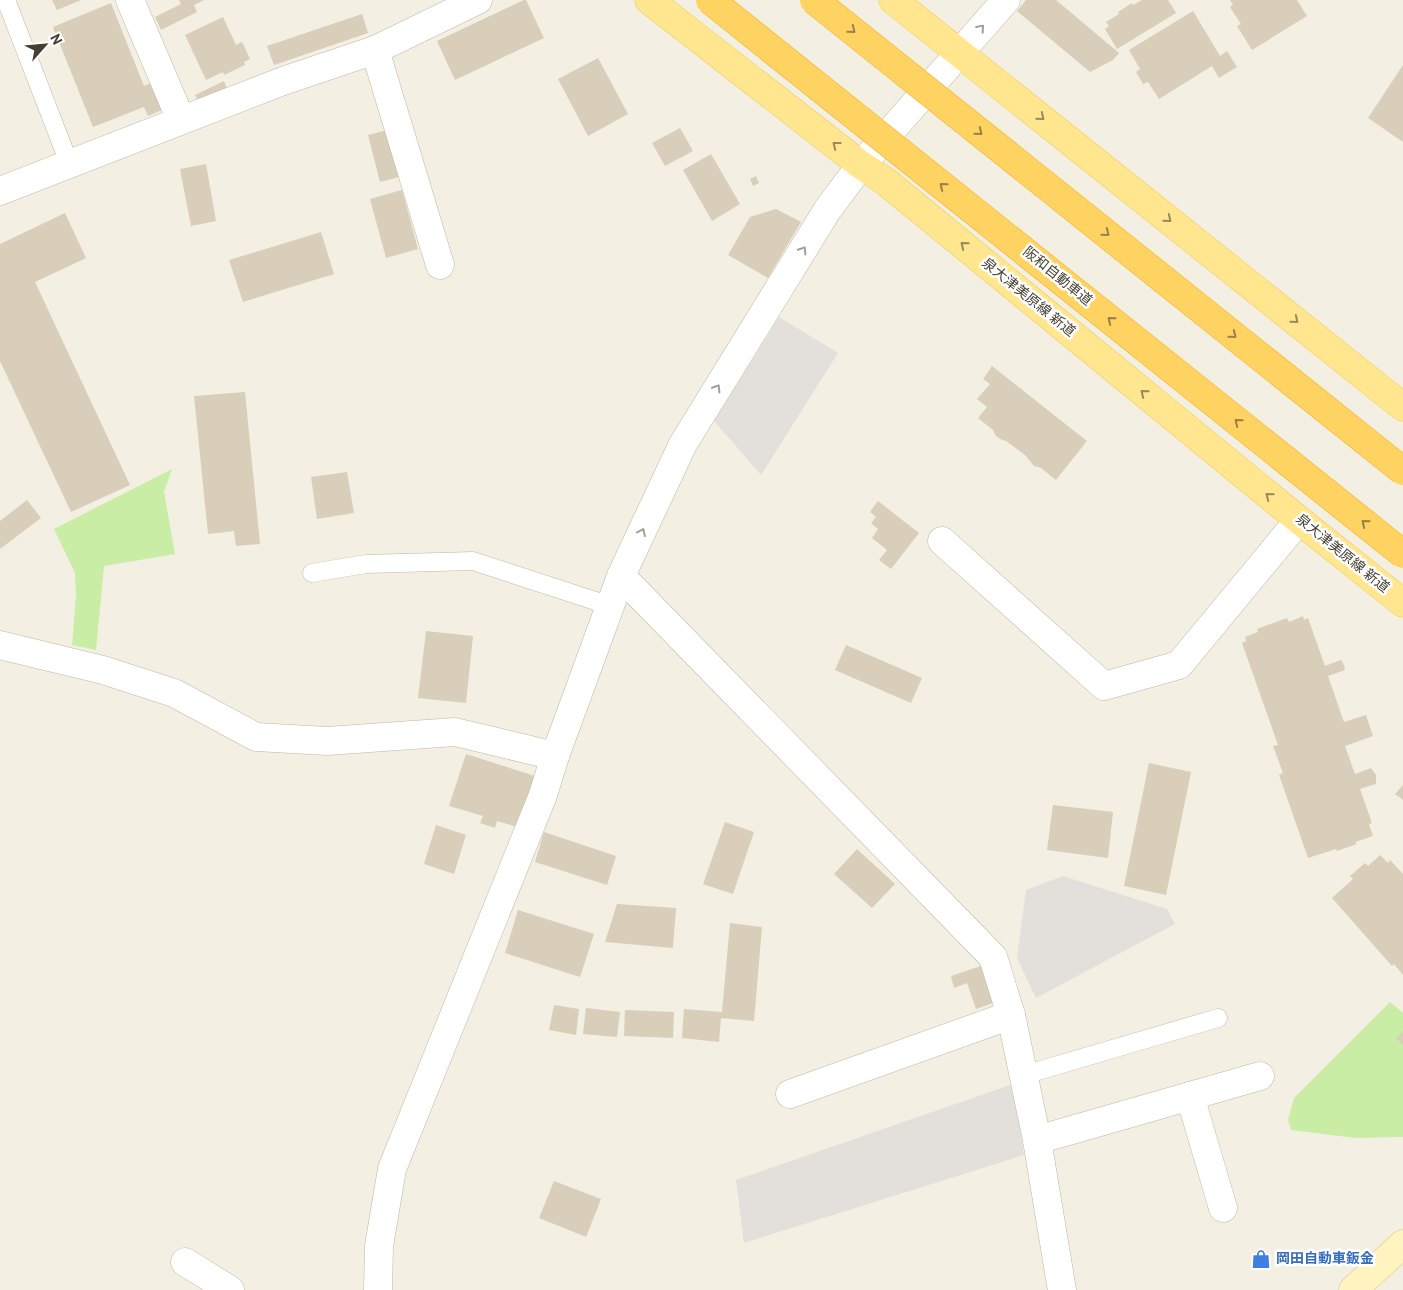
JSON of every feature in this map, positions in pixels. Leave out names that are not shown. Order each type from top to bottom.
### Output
[{"type":"highway","name":"阪和自動車道","points":[[710,0],[1403,554]]},
{"type":"highway","points":[[814,0],[1403,471]]},
{"type":"main road","name":"泉大津美原線 新道","points":[[649,0],[861,165],[885,181],[1299,520],[1403,602]]},
{"type":"main road","points":[[893,0],[1403,407]]},
{"type":"street","points":[[130,0],[181,120]]},
{"type":"street","points":[[0,191],[283,81],[375,50],[478,0]]},
{"type":"street","points":[[378,1290],[379,1246],[392,1169],[542,795],[621,576],[683,444],[828,209],[861,165],[1006,0]]},
{"type":"street","points":[[375,50],[440,265]]},
{"type":"street","points":[[942,542],[1104,686],[1179,666],[1299,520]]},
{"type":"street","points":[[621,576],[993,957],[1011,1015],[1024,1075],[1062,1290]]},
{"type":"street","points":[[0,645],[103,670],[174,693],[256,737],[327,741],[455,732],[555,756]]},
{"type":"street","points":[[790,1094],[1011,1015]]},
{"type":"street","points":[[1037,1140],[1260,1076]]},
{"type":"street","points":[[1190,1096],[1223,1208]]},
{"type":"street","points":[[1353,1290],[1403,1244]]},
{"type":"street","points":[[185,1262],[230,1290]]},
{"type":"lane","points":[[6,0],[69,163]]},
{"type":"lane","points":[[312,573],[366,564],[473,561],[611,606]]},
{"type":"lane","points":[[1024,1075],[1218,1018]]},
{"type":"green space","points":[[172,469],[164,492],[175,554],[104,566],[96,650],[72,645],[76,596],[75,573],[54,529]]},
{"type":"green space","points":[[1390,1002],[1403,1013],[1403,1137],[1356,1138],[1291,1130],[1288,1120],[1294,1098]]},
{"type":"shaded area","points":[[779,317],[838,353],[761,475],[714,421]]},
{"type":"shaded area","points":[[1063,876],[1167,909],[1175,924],[1036,998],[1017,958],[1026,890]]},
{"type":"shaded area","points":[[1013,1084],[1024,1155],[744,1243],[736,1180]]},
{"type":"building","points":[[52,0],[81,0],[57,10]]},
{"type":"building","points":[[179,0],[204,0],[194,5],[197,12],[161,30],[155,17],[181,4]]},
{"type":"building","points":[[526,0],[544,38],[455,80],[437,41]]},
{"type":"building","points":[[1026,0],[1056,0],[1119,53],[1113,60],[1090,72],[1017,11]]},
{"type":"building","points":[[1142,0],[1168,0],[1176,13],[1117,49],[1105,29],[1109,26],[1106,22],[1132,3],[1133,5]]},
{"type":"building","points":[[1230,0],[1297,0],[1307,16],[1252,50],[1237,26],[1241,24],[1230,7],[1233,5]]},
{"type":"building","points":[[111,3],[144,86],[153,82],[164,109],[148,116],[144,107],[93,127],[53,27]]},
{"type":"building","points":[[1193,11],[1220,56],[1227,51],[1237,67],[1219,78],[1212,66],[1159,99],[1148,82],[1143,84],[1136,72],[1140,69],[1129,50]]},
{"type":"building","points":[[362,14],[368,33],[274,65],[267,46]]},
{"type":"building","points":[[223,17],[236,45],[242,42],[250,59],[244,62],[245,65],[224,75],[223,72],[206,80],[185,35]]},
{"type":"building","points":[[598,58],[628,114],[588,136],[558,79]]},
{"type":"building","points":[[1403,65],[1403,142],[1368,118]]},
{"type":"building","points":[[224,81],[227,89],[199,103],[195,95]]},
{"type":"building","points":[[680,128],[693,151],[665,166],[652,143]]},
{"type":"building","points":[[391,129],[403,176],[380,182],[368,135]]},
{"type":"building","points":[[711,154],[740,204],[712,221],[683,170]]},
{"type":"building","points":[[206,164],[216,221],[191,226],[180,169]]},
{"type":"building","points":[[756,176],[759,183],[753,186],[750,179]]},
{"type":"building","points":[[402,190],[418,249],[386,258],[370,199]]},
{"type":"building","points":[[776,209],[801,222],[768,278],[728,255],[750,217]]},
{"type":"building","points":[[65,213],[86,258],[35,282],[130,485],[71,512],[0,361],[0,244]]},
{"type":"building","points":[[321,232],[334,274],[243,302],[229,260]]},
{"type":"building","points":[[992,366],[1087,441],[1056,480],[1041,468],[1034,466],[1025,455],[1006,441],[996,436],[993,430],[978,418],[987,407],[977,399],[990,384],[983,379]]},
{"type":"building","points":[[245,392],[260,544],[236,546],[234,531],[208,534],[194,396]]},
{"type":"building","points":[[347,472],[354,513],[317,519],[311,477]]},
{"type":"building","points":[[27,500],[41,518],[0,549],[0,521]]},
{"type":"building","points":[[878,501],[919,533],[891,569],[879,560],[887,550],[872,538],[878,529],[871,523],[876,517],[870,512]]},
{"type":"building","points":[[1303,616],[1304,620],[1308,618],[1325,666],[1341,660],[1344,665],[1345,670],[1328,676],[1344,722],[1366,715],[1373,736],[1345,746],[1355,774],[1371,768],[1376,775],[1376,784],[1360,789],[1372,823],[1369,824],[1373,836],[1337,851],[1336,849],[1308,858],[1279,775],[1283,773],[1273,746],[1278,745],[1242,643],[1246,641],[1245,637],[1258,632],[1257,629],[1287,618],[1289,622]]},
{"type":"building","points":[[426,631],[473,636],[466,703],[418,698]]},
{"type":"building","points":[[846,645],[922,678],[911,703],[835,670]]},
{"type":"building","points":[[466,754],[538,777],[521,828],[497,821],[495,828],[480,823],[483,816],[449,806]]},
{"type":"building","points":[[1149,763],[1191,772],[1166,895],[1124,886]]},
{"type":"building","points":[[1403,785],[1403,800],[1395,794]]},
{"type":"building","points":[[1053,805],[1113,812],[1108,858],[1047,850]]},
{"type":"building","points":[[725,822],[754,832],[733,894],[703,884]]},
{"type":"building","points":[[436,825],[466,835],[454,874],[424,864]]},
{"type":"building","points":[[544,832],[616,856],[607,885],[535,862]]},
{"type":"building","points":[[857,849],[895,884],[872,908],[834,874]]},
{"type":"building","points":[[1380,855],[1388,863],[1390,860],[1403,874],[1403,975],[1394,964],[1392,966],[1332,898],[1353,879],[1350,876],[1365,863],[1368,866]]},
{"type":"building","points":[[617,904],[676,908],[673,948],[605,942]]},
{"type":"building","points":[[518,910],[594,934],[580,977],[505,953]]},
{"type":"building","points":[[730,923],[762,927],[754,1021],[721,1018],[719,1042],[682,1038],[684,1009],[722,1012]]},
{"type":"building","points":[[981,966],[993,1003],[976,1009],[967,983],[954,988],[951,976]]},
{"type":"building","points":[[554,1005],[579,1009],[576,1035],[549,1030]]},
{"type":"building","points":[[586,1008],[620,1012],[617,1037],[583,1034]]},
{"type":"building","points":[[625,1010],[674,1012],[673,1038],[624,1036]]},
{"type":"building","points":[[1403,1031],[1403,1045],[1396,1038]]},
{"type":"building","points":[[554,1181],[601,1199],[586,1237],[539,1218]]},
{"type":"place","name":"岡田自動車鈑金","points":[[1261,1259]]}]
